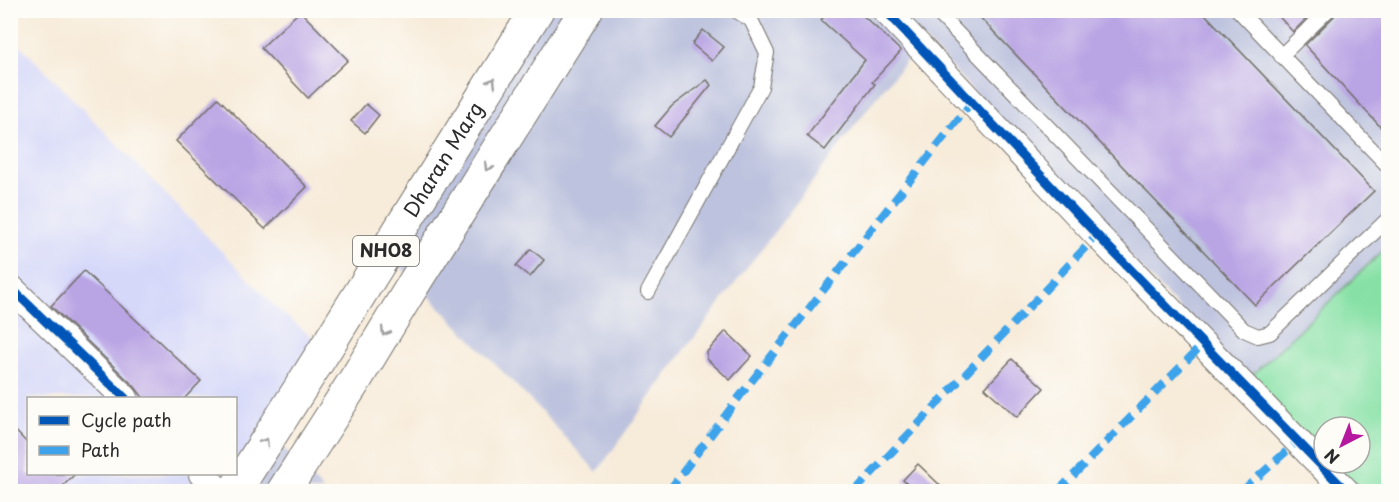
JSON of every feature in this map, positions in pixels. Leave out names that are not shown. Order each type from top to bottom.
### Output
[{"type":"main road","name":"Dharan Marg","points":[[234,492],[537,10]]},
{"type":"main road","name":"NH08","points":[[283,492],[586,10]]},
{"type":"street","points":[[885,10],[1090,227],[1347,492]]},
{"type":"street","points":[[10,287],[123,397]]},
{"type":"street","points":[[203,475],[220,492]]},
{"type":"lane","points":[[648,292],[761,87],[767,53],[751,20],[735,10]]},
{"type":"lane","points":[[935,10],[1244,330],[1258,336],[1270,333],[1389,219]]},
{"type":"lane","points":[[1238,10],[1389,166]]},
{"type":"lane","points":[[1281,56],[1328,10]]},
{"type":"shaded area","points":[[537,11],[1388,11],[1388,246],[1247,380],[924,39],[872,103],[669,371],[597,472],[385,251]]},
{"type":"shaded area","points":[[10,35],[280,311],[326,348],[234,491],[11,491]]},
{"type":"shaded area","points":[[270,434],[324,491],[234,492]]},
{"type":"green space","points":[[1388,246],[1388,491],[1353,491],[1338,475],[1372,475],[1372,415],[1312,415],[1312,448],[1247,380]]},
{"type":"building","points":[[830,10],[857,10],[901,51],[872,82],[875,84],[825,150],[807,136],[865,60],[821,20]]},
{"type":"building","points":[[973,10],[1201,10],[1374,191],[1255,305]]},
{"type":"building","points":[[1273,10],[1315,10],[1293,32]]},
{"type":"building","points":[[1337,10],[1389,10],[1389,136],[1305,45],[1334,16]]},
{"type":"building","points":[[300,11],[348,60],[308,98],[261,48]]},
{"type":"building","points":[[703,30],[724,47],[712,61],[692,44]]},
{"type":"building","points":[[707,80],[711,85],[669,137],[655,126],[672,106]]},
{"type":"building","points":[[218,98],[307,187],[265,229],[176,141]]},
{"type":"building","points":[[366,104],[379,115],[365,133],[351,121]]},
{"type":"building","points":[[531,249],[544,260],[530,277],[516,266]]},
{"type":"building","points":[[84,271],[201,381],[186,397],[142,397],[135,387],[51,306]]},
{"type":"building","points":[[726,331],[752,356],[730,380],[707,359],[707,352]]},
{"type":"building","points":[[1012,359],[1044,388],[1017,417],[985,388]]},
{"type":"building","points":[[10,425],[27,443],[27,475],[74,475],[57,492],[10,492]]},
{"type":"building","points":[[918,464],[947,492],[915,492],[903,480]]},
{"type":"marked path","points":[[668,492],[740,396],[971,103]]},
{"type":"marked path","points":[[854,492],[1097,235]]},
{"type":"marked path","points":[[1057,492],[1203,344]]},
{"type":"marked path","points":[[1241,492],[1298,441]]},
{"type":"cycle path","points":[[885,10],[1097,235],[1347,492]]},
{"type":"cycle path","points":[[10,287],[124,397]]}]
